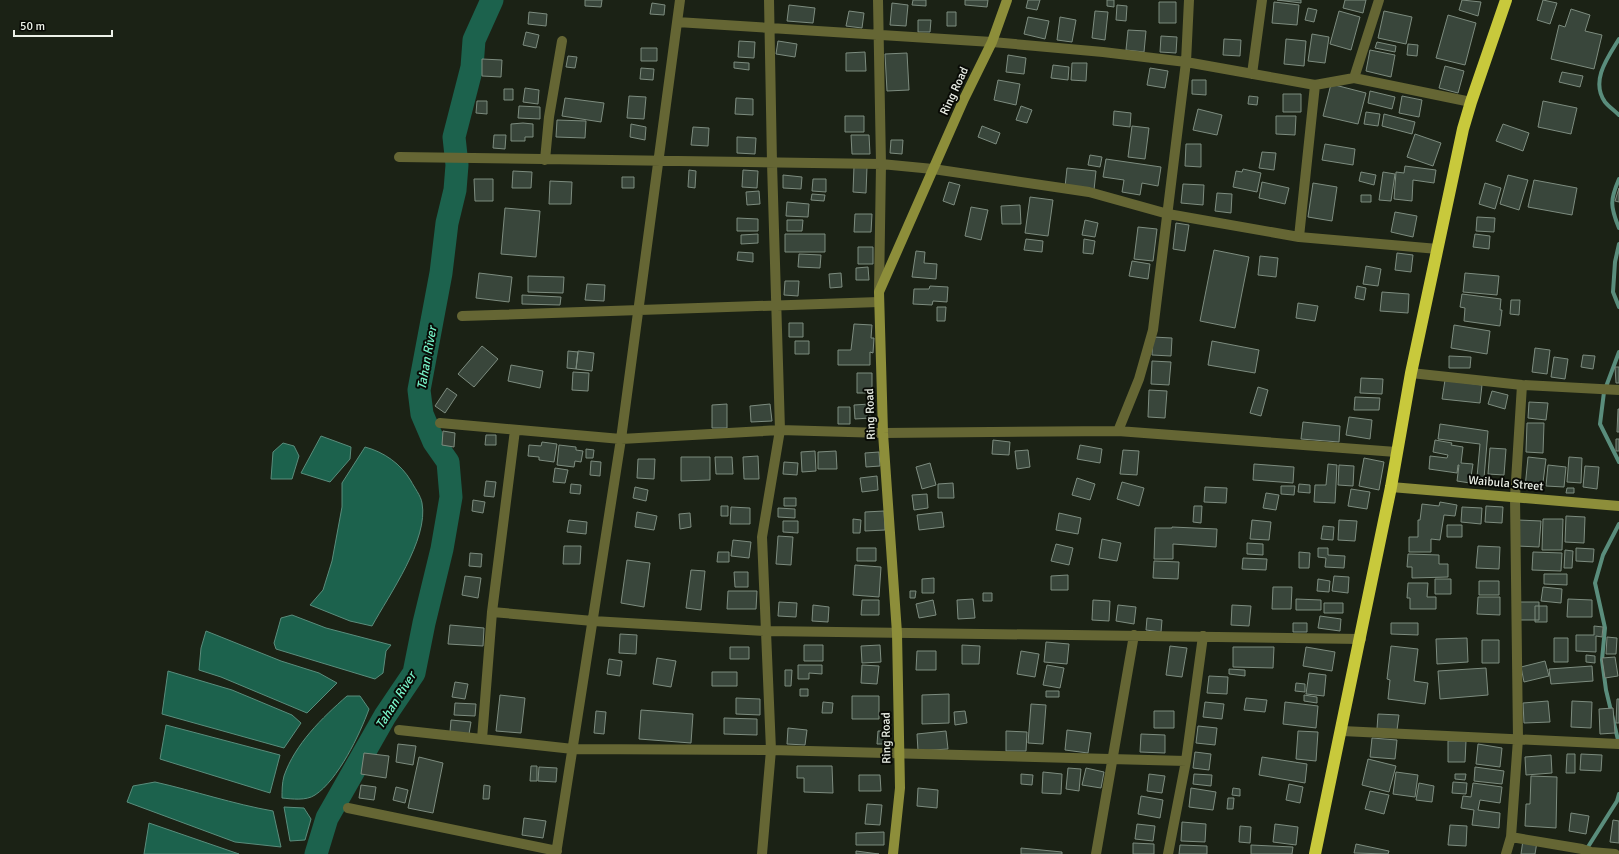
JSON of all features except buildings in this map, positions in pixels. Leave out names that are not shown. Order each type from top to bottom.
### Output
[{"type":"highway","points":[[1315,854],[1361,638],[1391,487],[1411,373],[1438,249],[1471,102],[1506,0]]},
{"type":"street","points":[[348,808],[556,853],[621,439],[680,0]]},
{"type":"street","points":[[762,854],[771,750],[762,537],[780,430],[769,0]]},
{"type":"street","points":[[462,316],[776,304],[879,297],[881,164],[880,36],[878,0]]},
{"type":"street","name":"Ring Road","points":[[893,854],[900,788],[897,633],[884,433],[879,297],[933,169],[992,42],[1007,0]]},
{"type":"street","points":[[1118,431],[1139,379],[1153,330],[1186,62],[1189,0]]},
{"type":"street","points":[[1252,74],[1262,0]]},
{"type":"street","points":[[1354,78],[1379,0]]},
{"type":"street","points":[[677,22],[992,42],[1103,52],[1186,62],[1315,85],[1354,78],[1471,102]]},
{"type":"street","points":[[545,160],[549,117],[562,41]]},
{"type":"street","points":[[1299,237],[1315,85]]},
{"type":"street","points":[[399,157],[659,162],[881,164],[933,169],[1089,192],[1168,214],[1299,237],[1438,249]]},
{"type":"street","points":[[1411,373],[1522,385],[1614,390]]},
{"type":"street","points":[[1506,854],[1511,837],[1518,739],[1515,496],[1522,385]]},
{"type":"street","points":[[440,423],[621,439],[780,430],[884,433],[1118,431],[1396,452]]},
{"type":"street","points":[[482,739],[492,612],[515,430]]},
{"type":"street","name":"Waibula Street","points":[[1391,487],[1515,496],[1619,506]]},
{"type":"street","points":[[492,612],[593,621],[766,631],[1361,638]]},
{"type":"street","points":[[1096,854],[1134,635]]},
{"type":"street","points":[[1168,854],[1186,762],[1203,636]]},
{"type":"street","points":[[399,730],[573,749],[771,750],[1186,762]]},
{"type":"street","points":[[1342,731],[1618,744]]},
{"type":"street","points":[[1511,837],[1615,854]]},
{"type":"shaded area","points":[[321,436],[351,447],[350,459],[330,482],[301,473]]},
{"type":"shaded area","points":[[283,443],[294,446],[299,456],[292,479],[271,479],[273,452]]},
{"type":"shaded area","points":[[365,447],[385,455],[397,464],[407,475],[421,500],[423,517],[420,533],[414,550],[372,626],[350,621],[310,605],[323,590],[332,561],[342,507],[342,483]]},
{"type":"shaded area","points":[[292,615],[326,628],[391,645],[386,651],[383,673],[375,679],[276,649],[274,643],[281,618]]},
{"type":"shaded area","points":[[206,631],[281,661],[319,673],[337,683],[307,713],[221,677],[199,670],[201,648]]},
{"type":"shaded area","points":[[168,671],[232,690],[292,715],[301,723],[284,748],[162,714]]},
{"type":"shaded area","points":[[347,696],[360,696],[369,709],[360,731],[340,768],[324,788],[315,795],[299,799],[282,798],[282,784],[284,776],[302,742],[328,713]]},
{"type":"shaded area","points":[[166,725],[280,755],[270,793],[160,759]]},
{"type":"shaded area","points":[[155,782],[243,805],[273,811],[281,847],[235,842],[127,802],[133,786]]},
{"type":"shaded area","points":[[284,807],[304,808],[311,819],[305,840],[290,841]]},
{"type":"shaded area","points":[[149,823],[239,854],[144,854]]},
{"type":"waterway","name":"Tahan River","points":[[316,854],[327,818],[385,716],[414,673],[424,623],[442,549],[451,497],[448,462],[434,442],[422,414],[419,390],[441,273],[447,223],[455,190],[457,165],[454,137],[472,67],[474,40],[492,0]]},
{"type":"waterway","points":[[1619,39],[1602,69],[1599,86],[1605,102],[1619,115]]},
{"type":"waterway","points":[[1619,179],[1612,203],[1619,228]]},
{"type":"waterway","points":[[1619,244],[1615,262],[1613,292],[1619,307]]},
{"type":"waterway","points":[[1619,352],[1604,392],[1600,424],[1619,462]]},
{"type":"waterway","points":[[1619,524],[1603,555],[1595,583],[1605,628],[1602,660],[1606,690],[1619,744]]},
{"type":"waterway","points":[[1586,850],[1617,801],[1619,794]]}]
